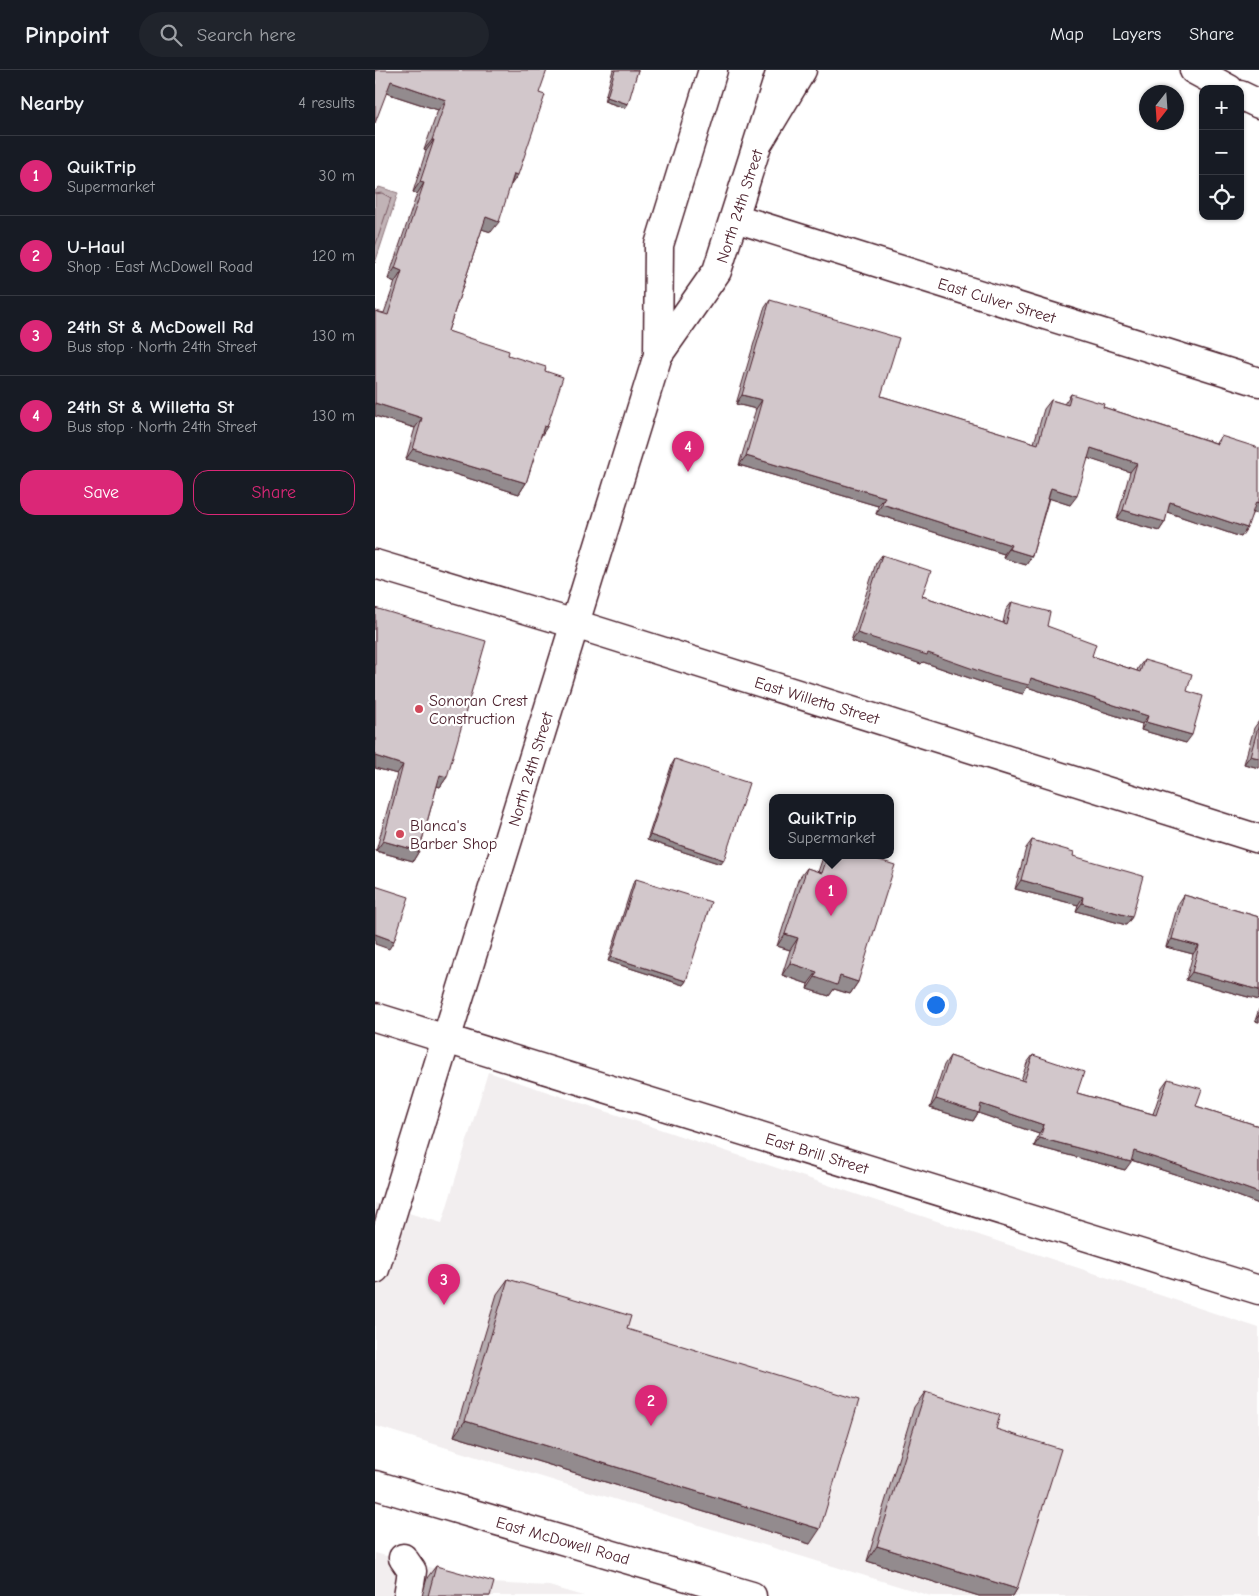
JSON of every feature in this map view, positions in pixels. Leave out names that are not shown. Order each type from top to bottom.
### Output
[{"type":"main road","name":"North 24th Street","points":[[375,1269],[658,355],[659,245],[713,70]]},
{"type":"main road","name":"North 24th Street","points":[[658,355],[717,271],[781,70]]},
{"type":"main road","points":[[760,140],[802,70]]},
{"type":"main road","points":[[1194,70],[1222,85]]},
{"type":"main road","points":[[1244,96],[1259,104]]},
{"type":"main road","name":"East Culver Street","points":[[735,218],[1259,382]]},
{"type":"main road","name":"East Willetta Street","points":[[375,564],[575,624],[1259,839]]},
{"type":"main road","name":"East Brill Street","points":[[375,1017],[1259,1290]]},
{"type":"main road","name":"East McDowell Road","points":[[375,1485],[752,1596]]},
{"type":"main road","points":[[403,1558],[412,1571],[408,1596]]},
{"type":"shaded area","points":[[488,1072],[1259,1328],[1259,1596],[931,1596],[375,1426],[375,1203],[442,1223]]},
{"type":"shaded area","points":[[375,1553],[489,1583],[549,1586],[584,1596],[375,1596]]},
{"type":"water","points":[[379,187],[398,193],[375,263],[375,191]]},
{"type":"building","points":[[375,70],[547,70],[539,93],[545,95],[518,175],[514,174],[499,222],[486,217],[448,331],[509,351],[508,355],[546,367],[545,371],[563,377],[547,427],[544,426],[526,483],[413,449],[422,418],[375,403],[375,311],[388,315],[402,271],[395,268],[424,183],[420,182],[446,100],[391,81],[375,123]]},
{"type":"building","points":[[615,70],[638,70],[628,104],[607,97]]},
{"type":"building","points":[[770,300],[899,338],[881,396],[1038,444],[1051,400],[1068,405],[1071,394],[1104,404],[1103,407],[1218,444],[1221,436],[1259,448],[1259,503],[1256,502],[1247,528],[1170,502],[1165,522],[1123,510],[1137,463],[1091,448],[1077,496],[1051,488],[1032,556],[1009,549],[1011,545],[882,504],[885,497],[746,456],[762,400],[742,395]]},
{"type":"building","points":[[882,555],[931,571],[922,596],[1006,624],[1012,602],[1050,612],[1047,626],[1096,644],[1092,656],[1140,672],[1144,660],[1192,674],[1187,691],[1203,696],[1192,735],[1146,722],[1148,716],[1031,678],[1029,685],[993,676],[928,653],[927,655],[857,633]]},
{"type":"building","name":"Sonoran Crest Construction","points":[[375,608],[486,641],[447,777],[440,775],[419,851],[383,841],[403,765],[375,756]]},
{"type":"building","points":[[1259,724],[1259,758],[1250,756]]},
{"type":"building","points":[[675,759],[749,783],[724,860],[650,835]]},
{"type":"building","points":[[1032,840],[1074,852],[1073,856],[1143,876],[1132,917],[1082,903],[1083,897],[1021,880]]},
{"type":"building","points":[[827,859],[876,859],[895,865],[858,982],[840,976],[837,985],[815,977],[817,972],[790,963],[798,938],[785,934],[807,868],[822,873]]},
{"type":"building","points":[[636,879],[711,902],[686,981],[611,957]]},
{"type":"building","points":[[375,886],[409,897],[394,941],[375,934]]},
{"type":"building","points":[[1184,895],[1259,917],[1259,990],[1192,972],[1199,946],[1172,939]]},
{"type":"building","points":[[1033,1055],[1084,1072],[1077,1093],[1156,1115],[1168,1079],[1202,1089],[1196,1106],[1259,1126],[1259,1193],[1134,1151],[1131,1162],[1040,1138],[1044,1125],[981,1104],[979,1113],[936,1099],[950,1056],[1024,1081]]},
{"type":"building","points":[[508,1279],[631,1316],[627,1329],[859,1400],[820,1529],[465,1421]]},
{"type":"building","points":[[925,1392],[1000,1415],[996,1429],[1061,1449],[1017,1589],[877,1546]]},
{"type":"building","points":[[436,1566],[494,1582],[490,1596],[428,1596]]},
{"type":"place","name":"24th St & Willetta St","points":[[688,472]]},
{"type":"place","name":"Sonoran Crest Construction","points":[[419,709]]},
{"type":"place","name":"Blanca's Barber Shop","points":[[400,834]]},
{"type":"place","name":"QuikTrip","points":[[831,916]]},
{"type":"place","name":"24th St & McDowell Rd","points":[[444,1305]]},
{"type":"place","name":"U-Haul","points":[[651,1426]]}]
